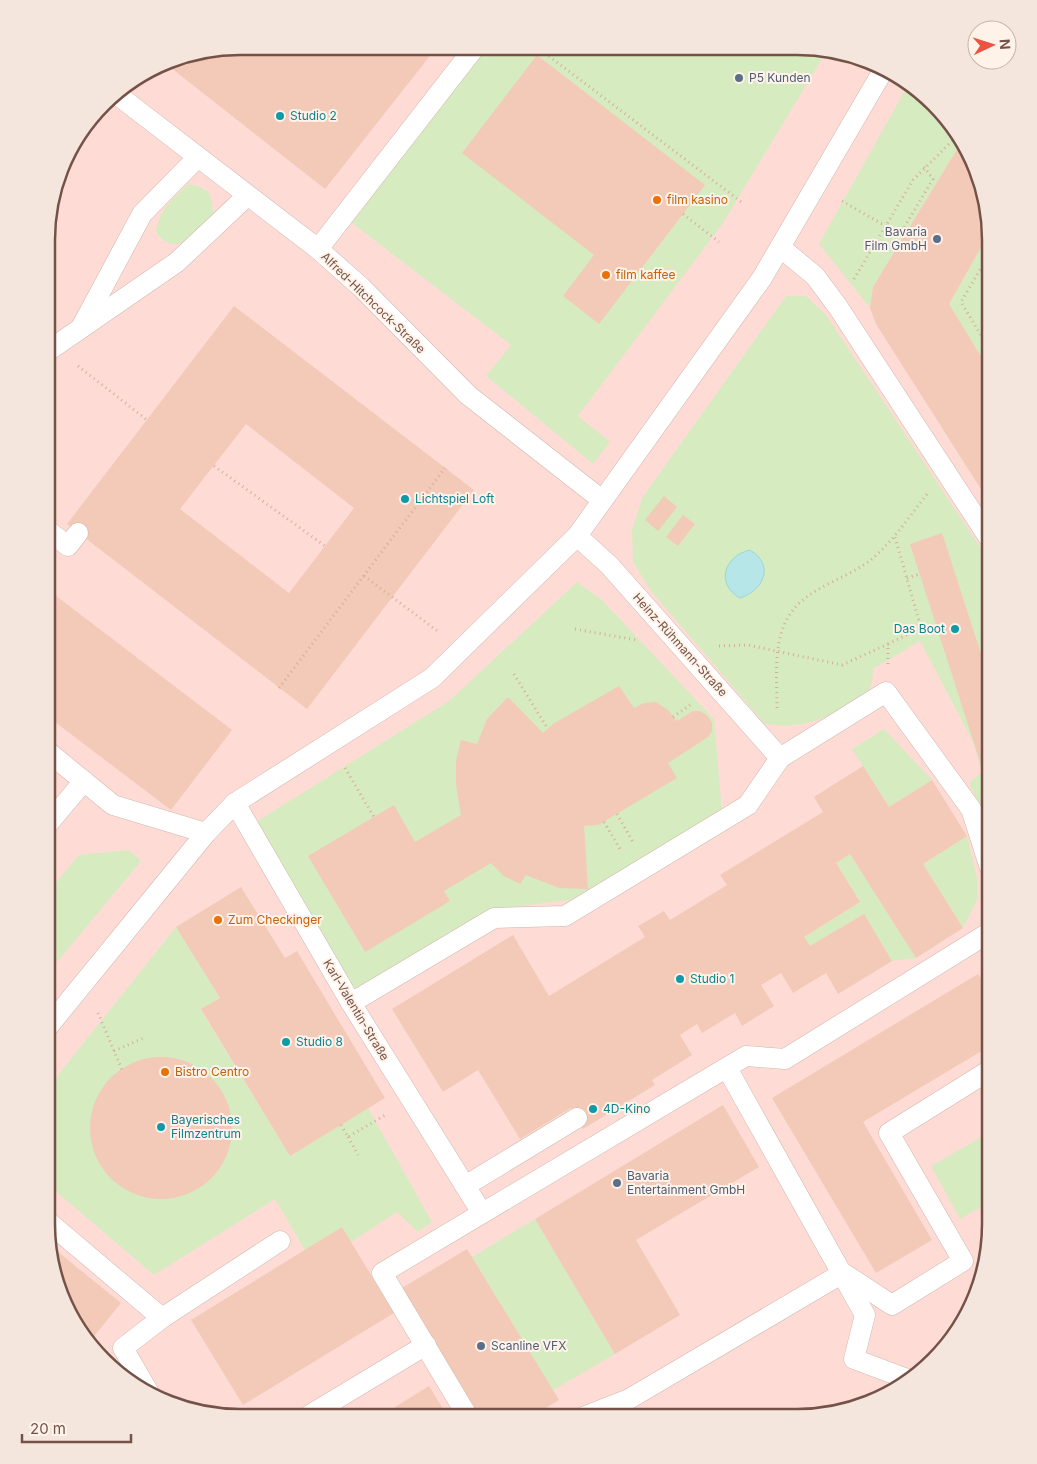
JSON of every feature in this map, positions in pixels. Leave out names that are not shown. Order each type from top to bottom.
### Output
[{"type":"lane","points":[[318,249],[469,55]]},
{"type":"lane","points":[[55,1018],[206,833],[235,804],[432,678],[577,536],[762,278],[881,75]]},
{"type":"lane","name":"Alfred-Hitchcock-Straße","points":[[122,98],[318,249],[360,287],[468,395],[602,500]]},
{"type":"lane","points":[[80,330],[142,214],[197,158]]},
{"type":"lane","points":[[55,346],[177,262],[247,196]]},
{"type":"lane","points":[[781,248],[815,276],[838,307],[982,527]]},
{"type":"lane","points":[[55,536],[68,546],[78,532]]},
{"type":"lane","name":"Heinz-Rühmann-Straße","points":[[577,536],[609,565],[780,758]]},
{"type":"lane","points":[[350,1003],[494,918],[565,916],[748,805],[780,758],[886,692],[970,809],[982,844]]},
{"type":"lane","points":[[55,757],[113,805],[206,833]]},
{"type":"lane","points":[[55,815],[84,781]]},
{"type":"lane","name":"Karl-Valentin-Straße","points":[[235,804],[350,1003],[482,1213]]},
{"type":"lane","points":[[463,1409],[382,1273],[746,1056],[785,1059],[982,937]]},
{"type":"lane","points":[[727,1068],[865,1315],[854,1359],[902,1377]]},
{"type":"lane","points":[[843,1273],[892,1305],[963,1261],[890,1133],[982,1075]]},
{"type":"lane","points":[[465,1186],[577,1118]]},
{"type":"lane","points":[[55,1228],[162,1318]]},
{"type":"lane","points":[[142,1381],[123,1348],[162,1318],[280,1241]]},
{"type":"lane","points":[[603,1409],[629,1399],[843,1273]]},
{"type":"lane","points":[[320,1409],[426,1346]]},
{"type":"path","points":[[548,55],[744,204]]},
{"type":"path","points":[[838,307],[913,180],[953,140]]},
{"type":"path","points":[[838,199],[904,236],[902,231],[933,180],[924,167]]},
{"type":"path","points":[[683,214],[719,242]]},
{"type":"path","points":[[982,266],[961,302],[982,337]]},
{"type":"path","points":[[55,352],[146,420]]},
{"type":"path","points":[[214,466],[325,546]]},
{"type":"path","points":[[279,688],[445,468]]},
{"type":"path","points":[[780,758],[776,726],[778,651],[787,618],[809,595],[843,578],[873,558],[895,536],[946,471]]},
{"type":"path","points":[[575,629],[598,635],[706,647],[748,645],[842,666],[921,628],[895,536]]},
{"type":"path","points":[[907,578],[920,574]]},
{"type":"path","points":[[364,576],[462,649]]},
{"type":"path","points":[[886,692],[888,644]]},
{"type":"path","points":[[514,674],[548,729]]},
{"type":"path","points":[[673,717],[689,706]]},
{"type":"path","points":[[350,776],[374,817]]},
{"type":"path","points":[[85,981],[122,1070]]},
{"type":"path","points":[[114,1051],[146,1037]]},
{"type":"path","points":[[348,1137],[411,1100]]},
{"type":"path","points":[[341,1125],[358,1155]]},
{"type":"shaded area","points":[[228,55],[809,55],[845,61],[879,74],[900,86],[936,118],[951,137],[963,158],[976,192],[982,228],[982,1236],[976,1272],[963,1306],[951,1327],[919,1363],[900,1378],[879,1390],[845,1403],[809,1409],[228,1409],[192,1403],[158,1390],[137,1378],[101,1346],[86,1327],[74,1306],[61,1272],[55,1236],[55,228],[61,192],[69,169],[86,137],[109,109],[137,86],[169,69],[192,61]]},
{"type":"green space","points":[[480,55],[809,55],[823,57],[723,223],[578,416],[610,442],[593,464],[486,376],[511,345],[352,223]]},
{"type":"green space","points":[[905,90],[928,109],[951,137],[957,149],[873,287],[870,308],[819,244]]},
{"type":"green space","points":[[189,184],[206,190],[211,197],[213,214],[193,235],[179,244],[172,244],[164,240],[156,232],[157,224],[163,211]]},
{"type":"green space","points":[[982,245],[982,358],[949,304]]},
{"type":"green space","points":[[786,296],[806,296],[826,315],[982,550],[982,772],[973,742],[920,641],[873,669],[870,689],[861,699],[808,723],[787,726],[764,723],[651,591],[633,562],[632,530],[642,498]]},
{"type":"green space","points":[[577,582],[601,599],[714,719],[722,811],[578,899],[496,909],[353,995],[253,824],[449,701]]},
{"type":"green space","points":[[884,729],[932,780],[889,807],[852,749]]},
{"type":"green space","points":[[982,772],[982,805],[980,806],[969,783]]},
{"type":"green space","points":[[967,836],[977,877],[977,900],[963,928],[923,864]]},
{"type":"green space","points":[[129,850],[141,861],[55,964],[55,884],[79,855]]},
{"type":"green space","points":[[850,854],[916,958],[892,961],[864,914],[810,946],[804,937],[860,902],[836,863]]},
{"type":"green space","points":[[176,927],[220,998],[201,1010],[290,1156],[368,1108],[432,1222],[418,1232],[397,1212],[351,1242],[305,1250],[275,1199],[154,1275],[55,1191],[55,1079]]},
{"type":"green space","points":[[982,1137],[982,1207],[960,1219],[931,1166]]},
{"type":"green space","points":[[535,1219],[615,1354],[552,1391],[472,1257]]},
{"type":"water","points":[[750,550],[758,556],[762,563],[763,577],[755,589],[740,598],[727,585],[726,571],[734,558]]},
{"type":"building","name":"Studio 2","points":[[228,55],[431,55],[325,189],[171,68],[192,61]]},
{"type":"building","points":[[537,55],[705,185],[599,324],[563,296],[594,255],[462,153]]},
{"type":"building","points":[[957,149],[968,169],[976,192],[982,228],[982,245],[949,304],[982,358],[982,491],[876,324],[870,308],[873,287]]},
{"type":"building","name":"Lichtspiel Loft","points":[[234,306],[474,490],[307,709],[67,524]],"holes":[[[246,424],[354,508],[289,593],[180,509]]]},
{"type":"building","points":[[664,496],[677,507],[658,531],[645,520]]},
{"type":"building","points":[[683,515],[695,524],[678,546],[666,537]]},
{"type":"building","name":"Das Boot","points":[[942,533],[982,657],[982,768],[910,544]]},
{"type":"building","points":[[55,595],[232,730],[171,810],[55,722]]},
{"type":"building","points":[[619,686],[634,708],[644,703],[656,702],[668,710],[677,721],[693,711],[700,711],[708,716],[712,723],[712,731],[708,737],[668,763],[677,778],[598,825],[584,826],[588,889],[559,888],[526,875],[520,884],[504,876],[491,863],[444,891],[450,901],[365,952],[308,856],[394,805],[415,842],[461,815],[456,784],[456,760],[461,740],[477,744],[487,719],[508,697],[543,733],[553,724]]},
{"type":"building","points":[[863,766],[889,807],[932,780],[967,836],[923,864],[963,928],[916,958],[850,854],[836,863],[860,902],[804,937],[810,946],[864,914],[892,961],[838,994],[826,973],[793,993],[781,973],[761,985],[774,1006],[742,1026],[735,1013],[702,1033],[697,1024],[680,1035],[692,1055],[652,1080],[655,1085],[583,1129],[571,1108],[520,1139],[478,1070],[443,1092],[392,1009],[513,935],[549,996],[645,937],[638,926],[664,911],[670,920],[727,885],[720,875],[823,812],[814,797]]},
{"type":"building","name":"Studio 8","points":[[241,887],[285,958],[297,951],[385,1098],[290,1156],[201,1009],[220,998],[176,927]]},
{"type":"building","points":[[978,974],[982,980],[982,1051],[863,1122],[932,1240],[876,1273],[772,1098]]},
{"type":"building","name":"Bayerisches Filmzentrum","points":[[161,1057],[175,1058],[188,1062],[211,1078],[227,1101],[231,1114],[231,1142],[227,1155],[211,1178],[188,1194],[175,1198],[161,1199],[147,1198],[134,1194],[111,1178],[95,1155],[91,1142],[90,1128],[91,1114],[95,1101],[111,1078],[134,1062],[147,1058]]},
{"type":"building","points":[[723,1105],[759,1167],[636,1240],[680,1315],[615,1354],[535,1219]]},
{"type":"building","points":[[342,1227],[394,1313],[243,1405],[191,1320]]},
{"type":"building","points":[[467,1249],[559,1400],[544,1409],[475,1409],[402,1288]]},
{"type":"building","points":[[58,1252],[121,1303],[94,1337],[86,1327],[69,1295],[61,1272]]},
{"type":"building","points":[[429,1386],[443,1409],[396,1409],[395,1407]]},
{"type":"place","name":"P5 Kunden","points":[[739,78]]},
{"type":"place","name":"Studio 2","points":[[280,116]]},
{"type":"place","name":"film kasino","points":[[657,200]]},
{"type":"place","name":"Bavaria Film GmbH","points":[[937,239]]},
{"type":"place","name":"film kaffee","points":[[606,275]]},
{"type":"place","name":"Lichtspiel Loft","points":[[405,499]]},
{"type":"place","name":"Das Boot","points":[[955,629]]},
{"type":"place","name":"Zum Checkinger","points":[[218,920]]},
{"type":"place","name":"Studio 1","points":[[680,979]]},
{"type":"place","name":"Studio 8","points":[[286,1042]]},
{"type":"place","name":"Bistro Centro","points":[[165,1072]]},
{"type":"place","name":"4D-Kino","points":[[593,1109]]},
{"type":"place","name":"Bayerisches Filmzentrum","points":[[161,1127]]},
{"type":"place","name":"Bavaria Entertainment GmbH","points":[[617,1183]]},
{"type":"place","name":"Scanline VFX","points":[[481,1346]]}]
